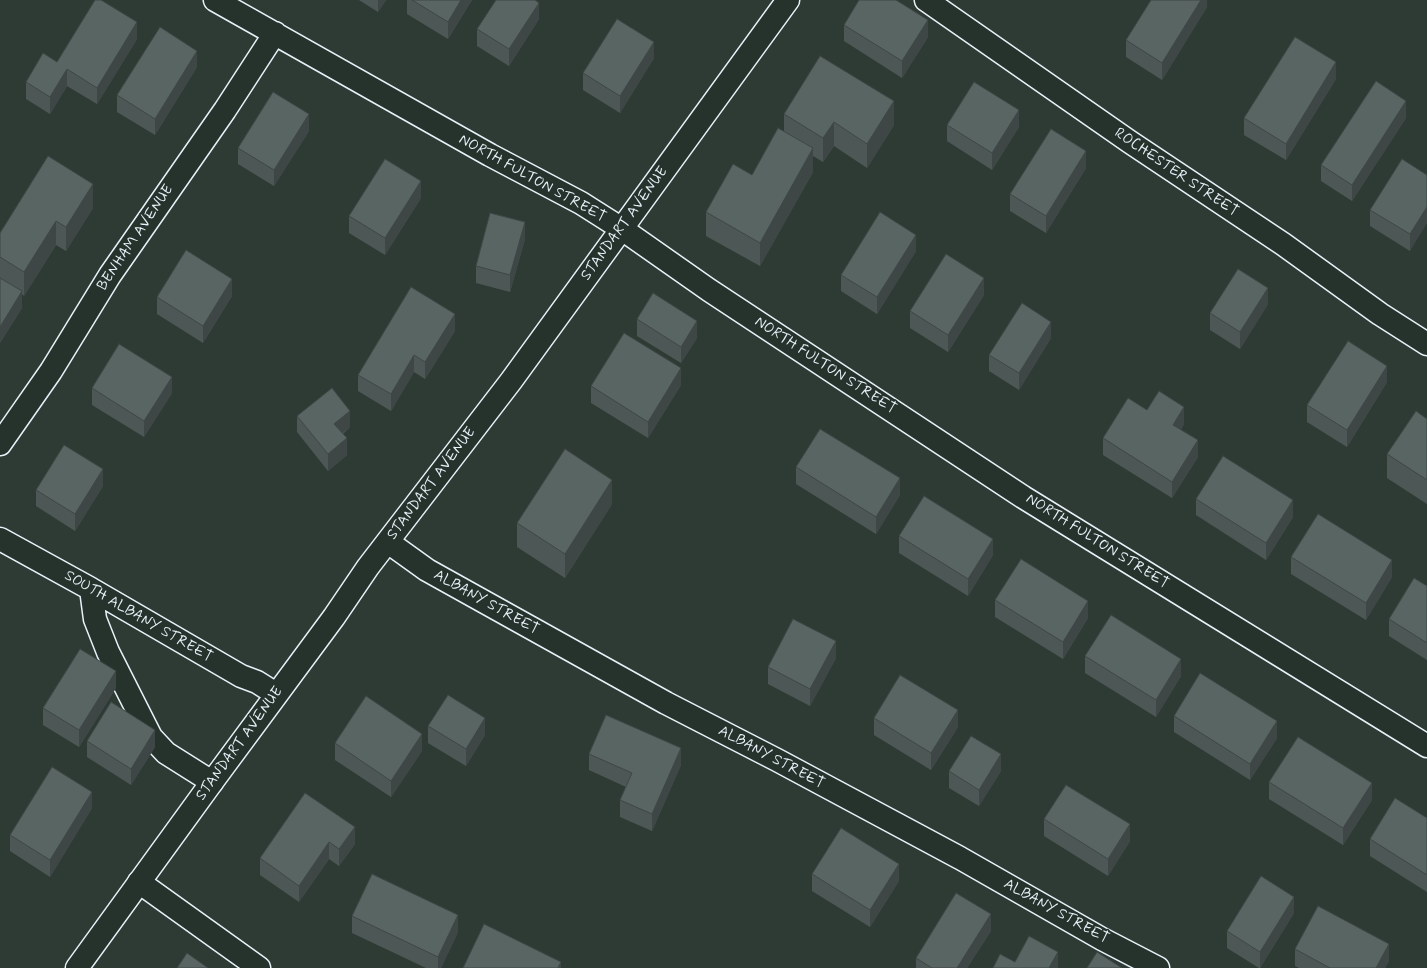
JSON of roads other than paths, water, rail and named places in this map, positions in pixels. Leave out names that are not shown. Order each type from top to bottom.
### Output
[{"type":"street","name":"NORTH FULTON STREET","points":[[215,0],[490,156],[581,203],[622,229],[709,290],[1023,497],[1427,746]]},
{"type":"street","name":"STANDART AVENUE","points":[[77,968],[276,694],[334,617],[368,567],[511,381],[788,0]]},
{"type":"street","name":"ROCHESTER STREET","points":[[926,0],[1130,142],[1283,244],[1380,314],[1427,344]]},
{"type":"street","name":"BENHAM AVENUE","points":[[0,444],[51,371],[110,275],[225,110],[275,33]]},
{"type":"street","name":"SOUTH ALBANY STREET","points":[[0,539],[91,589],[241,676],[257,682],[276,694]]},
{"type":"street","name":"ALBANY STREET","points":[[388,542],[427,570],[666,703],[954,854],[1102,939],[1158,968]]},
{"type":"street","points":[[91,589],[95,619],[108,652],[150,737],[166,753],[212,782]]},
{"type":"street","points":[[139,882],[259,968]]}]
